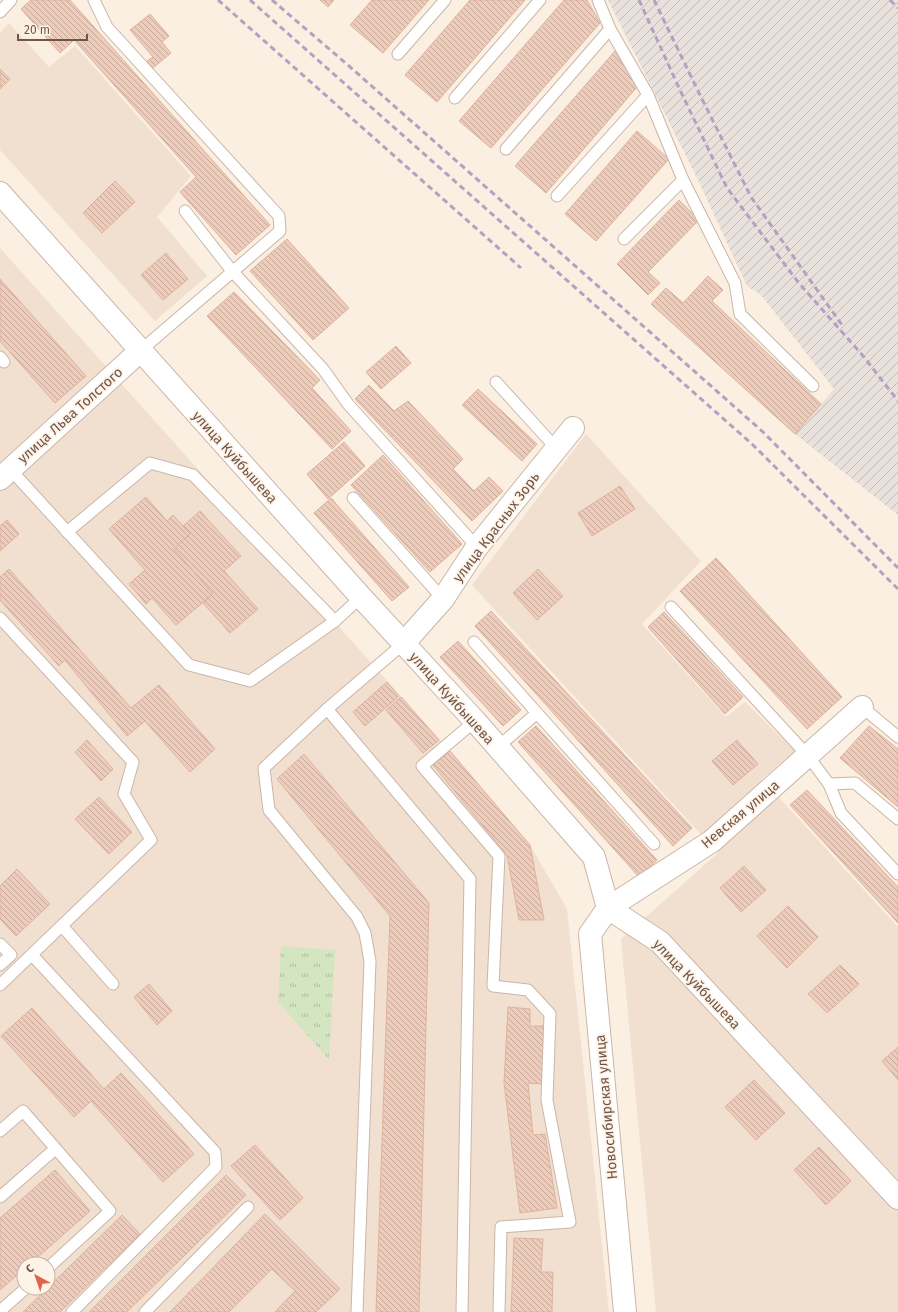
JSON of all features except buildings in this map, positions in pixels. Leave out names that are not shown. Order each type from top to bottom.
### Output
[{"type":"street","name":"улица Куйбышева","points":[[0,193],[361,597],[475,721],[594,857],[608,908],[660,942],[898,1198]]},
{"type":"street","name":"улица Льва Толстого","points":[[5,474],[140,351]]},
{"type":"street","name":"улица Красных Зорь","points":[[404,644],[443,599],[478,547],[573,428]]},
{"type":"street","name":"Невская улица","points":[[608,908],[712,841],[862,707]]},
{"type":"street","name":"Новосибирская улица","points":[[608,908],[590,934],[625,1312]]},
{"type":"lane","points":[[0,12],[11,0]]},
{"type":"lane","points":[[94,0],[107,27],[279,216],[280,232],[140,351]]},
{"type":"lane","points":[[398,54],[445,0]]},
{"type":"lane","points":[[455,98],[540,0]]},
{"type":"lane","points":[[598,0],[610,29],[648,95],[683,180],[735,283],[740,314],[813,386]]},
{"type":"lane","points":[[506,149],[610,29]]},
{"type":"lane","points":[[557,196],[648,95]]},
{"type":"lane","points":[[624,239],[683,180]]},
{"type":"lane","points":[[185,211],[232,272],[323,368],[348,404],[478,547]]},
{"type":"lane","points":[[496,382],[556,448]]},
{"type":"lane","points":[[67,532],[150,463],[193,475],[335,621]]},
{"type":"lane","points":[[5,474],[67,532],[190,665],[250,681],[335,621],[361,597]]},
{"type":"lane","points":[[353,498],[443,599]]},
{"type":"lane","points":[[671,607],[808,756],[829,784],[841,813],[898,874]]},
{"type":"lane","points":[[0,618],[133,762],[124,794],[151,840],[0,985]]},
{"type":"lane","points":[[474,642],[654,844]]},
{"type":"lane","points":[[356,1312],[370,961],[365,933],[357,918],[268,810],[264,768],[327,709],[404,644]]},
{"type":"lane","points":[[862,707],[898,737]]},
{"type":"lane","points":[[327,709],[470,879],[462,1312]]},
{"type":"lane","points":[[498,747],[537,713]]},
{"type":"lane","points":[[475,721],[422,766],[500,856],[492,986],[528,990],[550,1014],[547,1100],[570,1222],[501,1227],[499,1312]]},
{"type":"lane","points":[[829,784],[854,783],[898,819]]},
{"type":"lane","points":[[62,926],[113,984]]},
{"type":"lane","points":[[0,944],[11,956],[0,965]]},
{"type":"lane","points":[[32,955],[215,1152],[216,1167],[72,1312]]},
{"type":"lane","points":[[0,1131],[23,1111],[110,1211],[56,1261]]},
{"type":"lane","points":[[0,1197],[55,1149]]},
{"type":"lane","points":[[145,1312],[248,1208]]},
{"type":"lane","points":[[0,1311],[17,1296]]},
{"type":"shaded area","points":[[608,0],[898,0],[898,515],[795,434],[834,389],[761,295],[747,286],[698,180]]},
{"type":"shaded area","points":[[9,23],[49,67],[75,46],[191,176],[157,217],[207,276],[155,321],[0,150],[0,33]]},
{"type":"shaded area","points":[[0,248],[450,751],[530,845],[567,909],[609,1312],[0,1312]]},
{"type":"shaded area","points":[[586,434],[701,561],[642,624],[726,717],[745,702],[795,751],[762,779],[898,927],[898,1312],[656,1312],[621,939],[718,853],[472,585]]},
{"type":"green space","points":[[281,946],[335,950],[329,1060],[278,1002]]},
{"type":"railway","points":[[218,0],[521,268]]},
{"type":"railway","points":[[250,0],[752,444],[898,589]]},
{"type":"railway","points":[[272,0],[349,66],[763,432],[898,568]]},
{"type":"railway","points":[[639,0],[727,188],[798,282],[864,357],[898,401]]},
{"type":"railway","points":[[654,0],[751,197],[842,325]]},
{"type":"railway","points":[[890,0],[898,8]]}]
